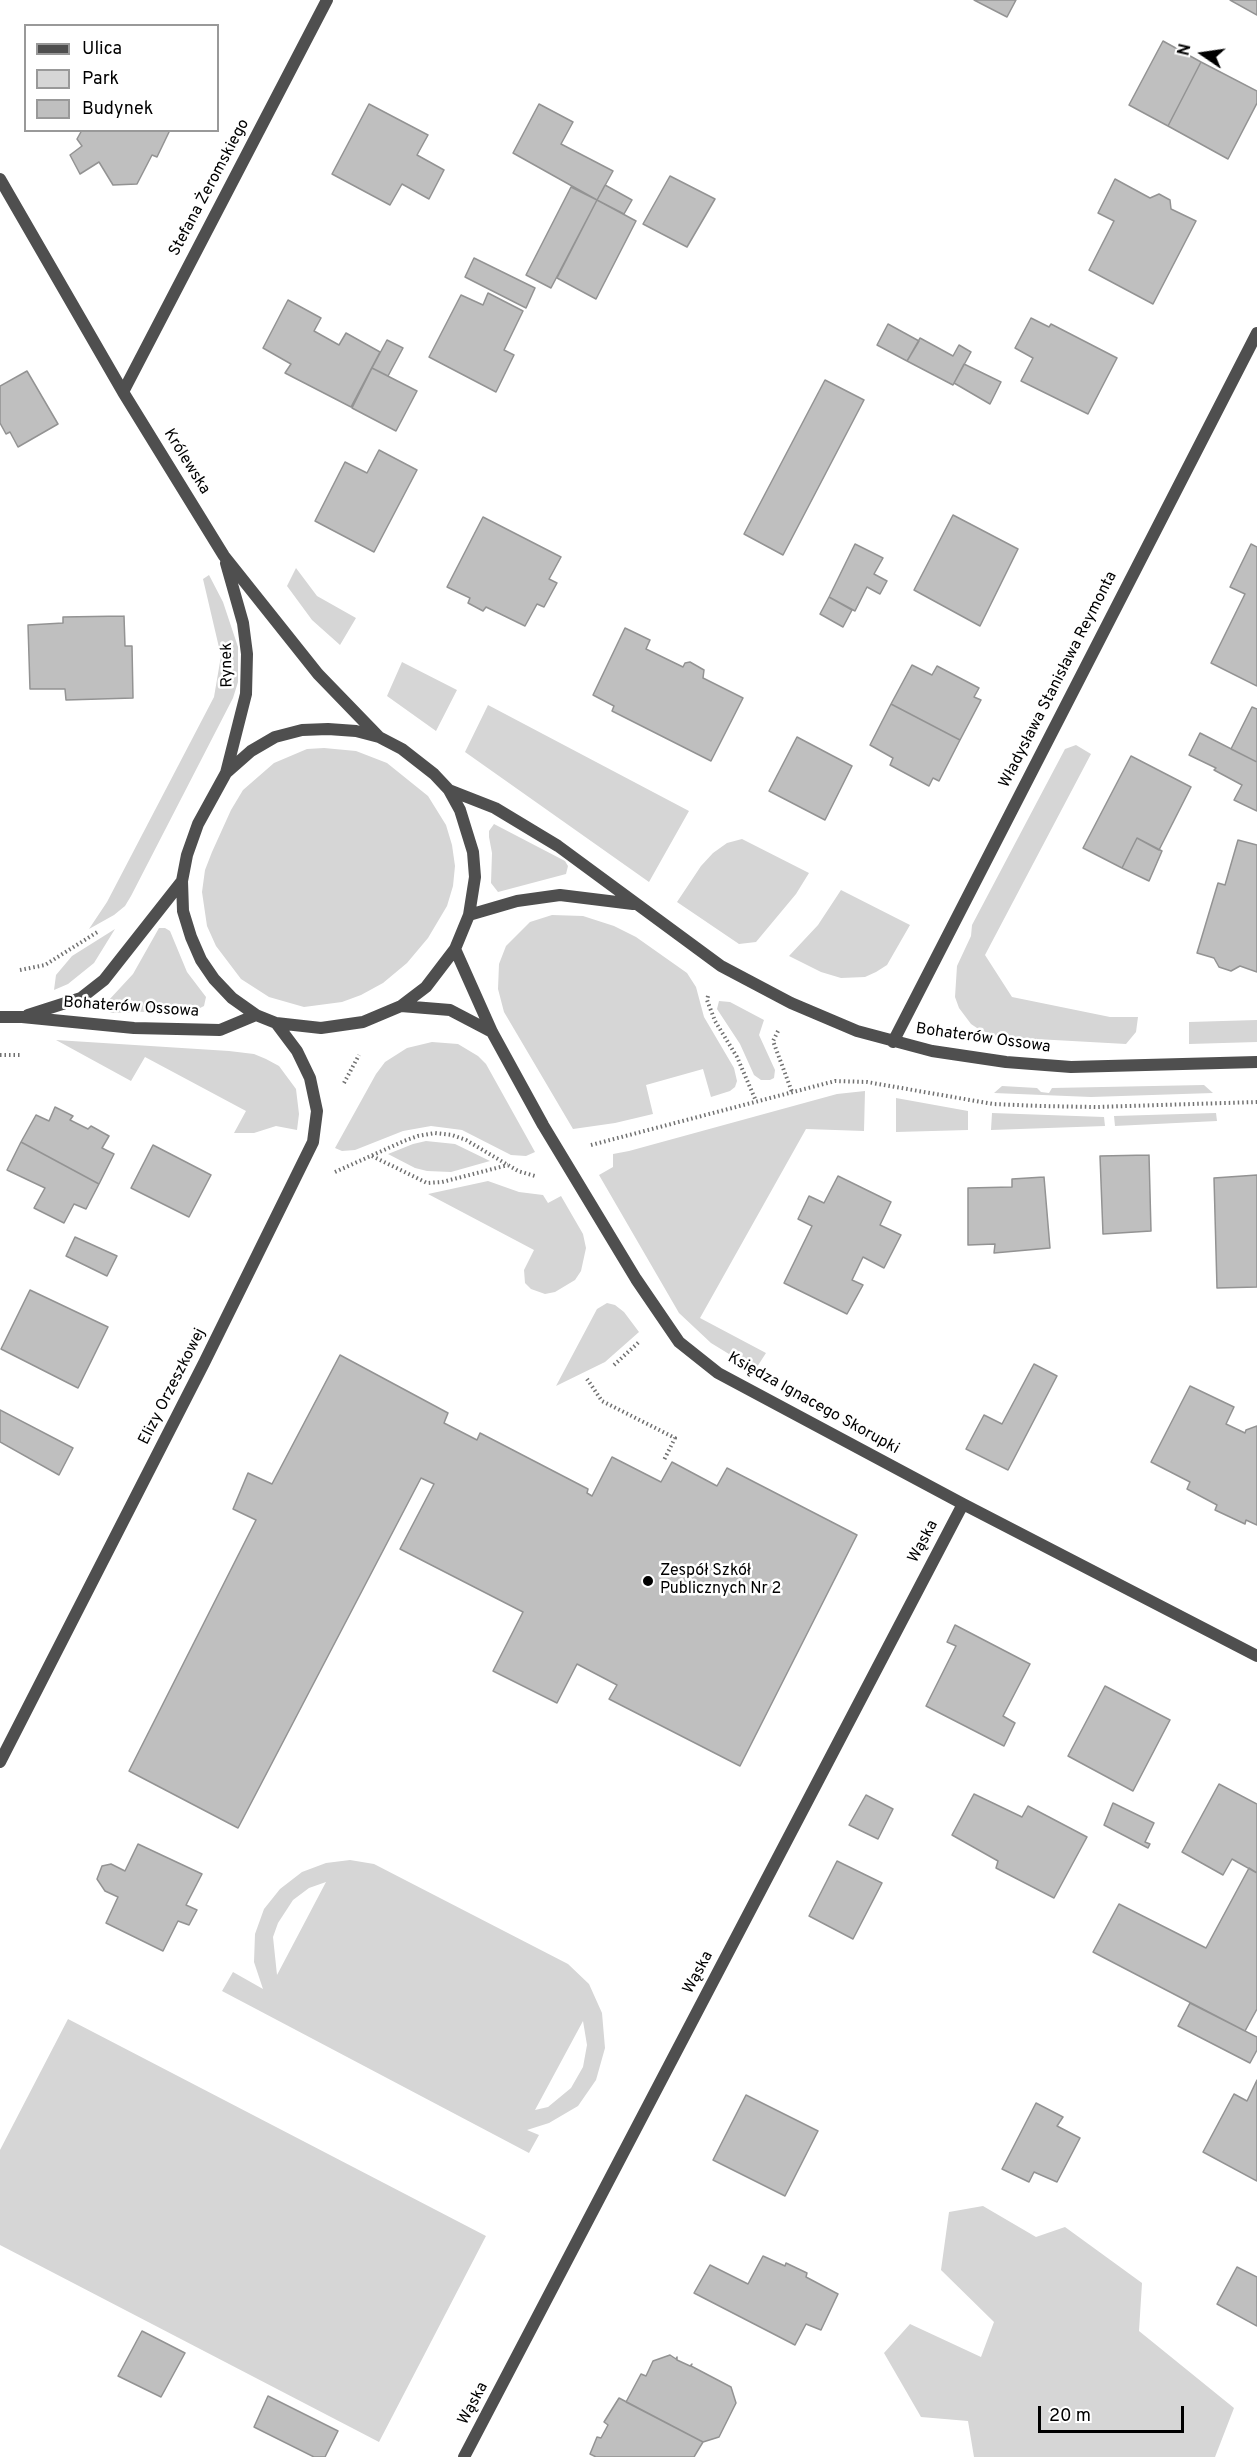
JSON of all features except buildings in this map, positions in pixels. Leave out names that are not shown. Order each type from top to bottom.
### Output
[{"type":"street","name":"Stefana Żeromskiego","points":[[123,392],[327,0]]},
{"type":"street","name":"Królewska","points":[[0,179],[123,392],[224,556],[318,674],[379,737]]},
{"type":"street","name":"Władysława Stanisława Reymonta","points":[[893,1042],[1257,333]]},
{"type":"street","name":"Rynek","points":[[224,556],[243,623],[247,654],[246,694],[226,773]]},
{"type":"street","points":[[328,729],[356,731],[379,737],[419,760],[449,790],[460,810],[473,852],[475,877],[469,915],[455,949],[426,987],[400,1006],[363,1022],[321,1028],[276,1023],[256,1015],[232,998],[214,980],[201,960],[183,911],[182,881],[187,855],[198,824],[226,773],[251,752],[275,737],[328,729]]},
{"type":"street","name":"Bohaterów Ossowa","points":[[449,790],[495,808],[558,846],[721,966],[826,1019],[893,1042],[969,1057],[1071,1067],[1257,1062]]},
{"type":"street","points":[[22,1017],[81,998],[104,980],[182,881]]},
{"type":"street","name":"Bohaterów Ossowa","points":[[469,915],[517,901],[560,895],[634,904]]},
{"type":"street","name":"Księdza Ignacego Skorupki","points":[[455,949],[492,1032],[590,1204],[636,1279],[679,1342],[718,1372],[963,1504],[1257,1656]]},
{"type":"street","points":[[400,1006],[450,1010],[492,1032]]},
{"type":"street","name":"Bohaterów Ossowa","points":[[0,1017],[134,1028],[220,1030],[256,1015]]},
{"type":"street","name":"Elizy Orzeszkowej","points":[[0,1762],[204,1363],[313,1142],[317,1111],[310,1078],[297,1051],[276,1023]]},
{"type":"street","name":"Wąska","points":[[464,2457],[963,1504]]},
{"type":"path","points":[[20,969],[45,965],[74,946]]},
{"type":"path","points":[[721,966],[709,989],[707,1000],[715,1021],[737,1057],[756,1101]]},
{"type":"path","points":[[342,1087],[383,1013]]},
{"type":"path","points":[[780,1027],[773,1041],[792,1092]]},
{"type":"path","points":[[0,1055],[22,1055]]},
{"type":"path","points":[[585,1148],[597,1142],[835,1081],[850,1080],[993,1104],[1096,1107],[1257,1102]]},
{"type":"path","points":[[335,1172],[418,1136],[435,1133],[466,1140],[518,1171],[536,1176]]},
{"type":"path","points":[[371,1155],[427,1183],[442,1182],[508,1165]]},
{"type":"path","points":[[587,1379],[602,1401],[675,1438],[664,1460]]},
{"type":"green space","points":[[296,568],[317,596],[356,618],[340,645],[312,620],[287,586]]},
{"type":"green space","points":[[209,575],[223,602],[238,647],[238,682],[233,698],[125,906],[89,929],[107,902],[214,697],[221,656],[203,579]]},
{"type":"green space","points":[[402,662],[457,690],[436,731],[387,696]]},
{"type":"green space","points":[[488,705],[689,811],[649,882],[465,752]]},
{"type":"green space","points":[[1076,745],[1091,754],[985,955],[1012,997],[1110,1017],[1138,1017],[1136,1032],[1126,1044],[1000,1037],[971,1024],[959,1008],[955,997],[957,966],[971,936],[972,925],[1065,749]]},
{"type":"green space","points":[[307,749],[356,751],[387,763],[428,796],[446,825],[455,866],[453,886],[447,906],[428,938],[407,963],[383,983],[361,995],[342,1002],[304,1007],[269,997],[241,979],[216,946],[207,926],[202,892],[205,870],[212,852],[243,790],[274,763]]},
{"type":"green space","points":[[494,824],[565,861],[568,866],[566,874],[498,892],[491,883],[492,853],[489,831]]},
{"type":"green space","points":[[742,839],[809,873],[796,894],[756,942],[739,944],[677,902],[701,866],[713,853],[727,843]]},
{"type":"green space","points":[[841,890],[910,925],[887,965],[865,977],[841,978],[821,972],[789,956],[818,925]]},
{"type":"green space","points":[[552,915],[583,916],[614,926],[636,937],[687,973],[696,987],[704,1017],[734,1068],[737,1081],[735,1087],[711,1097],[703,1069],[646,1085],[653,1114],[615,1123],[573,1129],[504,1012],[498,989],[499,964],[506,946],[530,922]]},
{"type":"green space","points":[[159,928],[170,931],[187,972],[206,997],[204,1006],[196,1010],[111,1013],[107,1008],[108,1001],[133,974]]},
{"type":"green space","points":[[115,929],[94,963],[68,984],[54,990],[56,975],[72,956]]},
{"type":"green space","points":[[719,1001],[730,1002],[764,1020],[759,1035],[775,1070],[774,1078],[761,1080],[754,1075],[740,1044],[717,1009]]},
{"type":"green space","points":[[1257,1020],[1257,1042],[1189,1044],[1189,1022]]},
{"type":"green space","points":[[56,1040],[254,1054],[279,1066],[296,1089],[299,1114],[297,1130],[276,1126],[254,1133],[234,1133],[246,1111],[145,1057],[131,1081]]},
{"type":"green space","points":[[432,1042],[458,1044],[478,1056],[486,1064],[535,1152],[526,1156],[511,1155],[462,1130],[431,1126],[403,1131],[355,1150],[342,1151],[335,1148],[385,1062],[407,1048]]},
{"type":"green space","points":[[1204,1085],[1213,1093],[1091,1097],[994,1093],[1002,1086],[1037,1088],[1041,1092],[1049,1093],[1052,1088]]},
{"type":"green space","points":[[865,1091],[864,1131],[806,1129],[700,1318],[766,1353],[755,1370],[711,1343],[679,1313],[599,1175],[613,1167],[613,1154],[837,1094]]},
{"type":"green space","points":[[896,1098],[968,1111],[968,1130],[896,1132]]},
{"type":"green space","points":[[992,1113],[1104,1117],[1105,1126],[991,1130]]},
{"type":"green space","points":[[1216,1113],[1217,1121],[1115,1126],[1114,1116]]},
{"type":"green space","points":[[426,1141],[455,1144],[490,1161],[451,1172],[427,1171],[415,1168],[388,1154]]},
{"type":"green space","points":[[488,1181],[519,1192],[543,1195],[548,1203],[561,1196],[583,1234],[586,1248],[581,1271],[575,1280],[555,1292],[545,1294],[531,1289],[525,1283],[524,1270],[534,1250],[428,1194]]},
{"type":"green space","points":[[607,1303],[615,1305],[624,1312],[639,1332],[605,1362],[556,1386],[597,1309]]},
{"type":"green space","points":[[350,1860],[374,1864],[568,1964],[589,1984],[602,2013],[605,2048],[596,2080],[578,2106],[549,2123],[527,2130],[539,2135],[529,2153],[222,1991],[233,1972],[263,1989],[254,1962],[255,1934],[264,1909],[280,1889],[302,1872],[326,1863]],"holes":[[[326,1882],[277,1975],[273,1937],[278,1923],[293,1900],[309,1888]],[[583,2021],[587,2045],[583,2067],[571,2088],[548,2107],[535,2110]]]},
{"type":"green space","points":[[68,2019],[486,2236],[379,2442],[0,2245],[0,2150]]},
{"type":"green space","points":[[983,2206],[1036,2237],[1065,2227],[1142,2283],[1139,2331],[1234,2408],[1215,2457],[974,2457],[968,2421],[921,2417],[884,2353],[910,2324],[981,2357],[994,2322],[941,2270],[949,2212]]},
{"type":"place","name":"Zespół Szkół Publicznych Nr 2","points":[[648,1581]]}]
